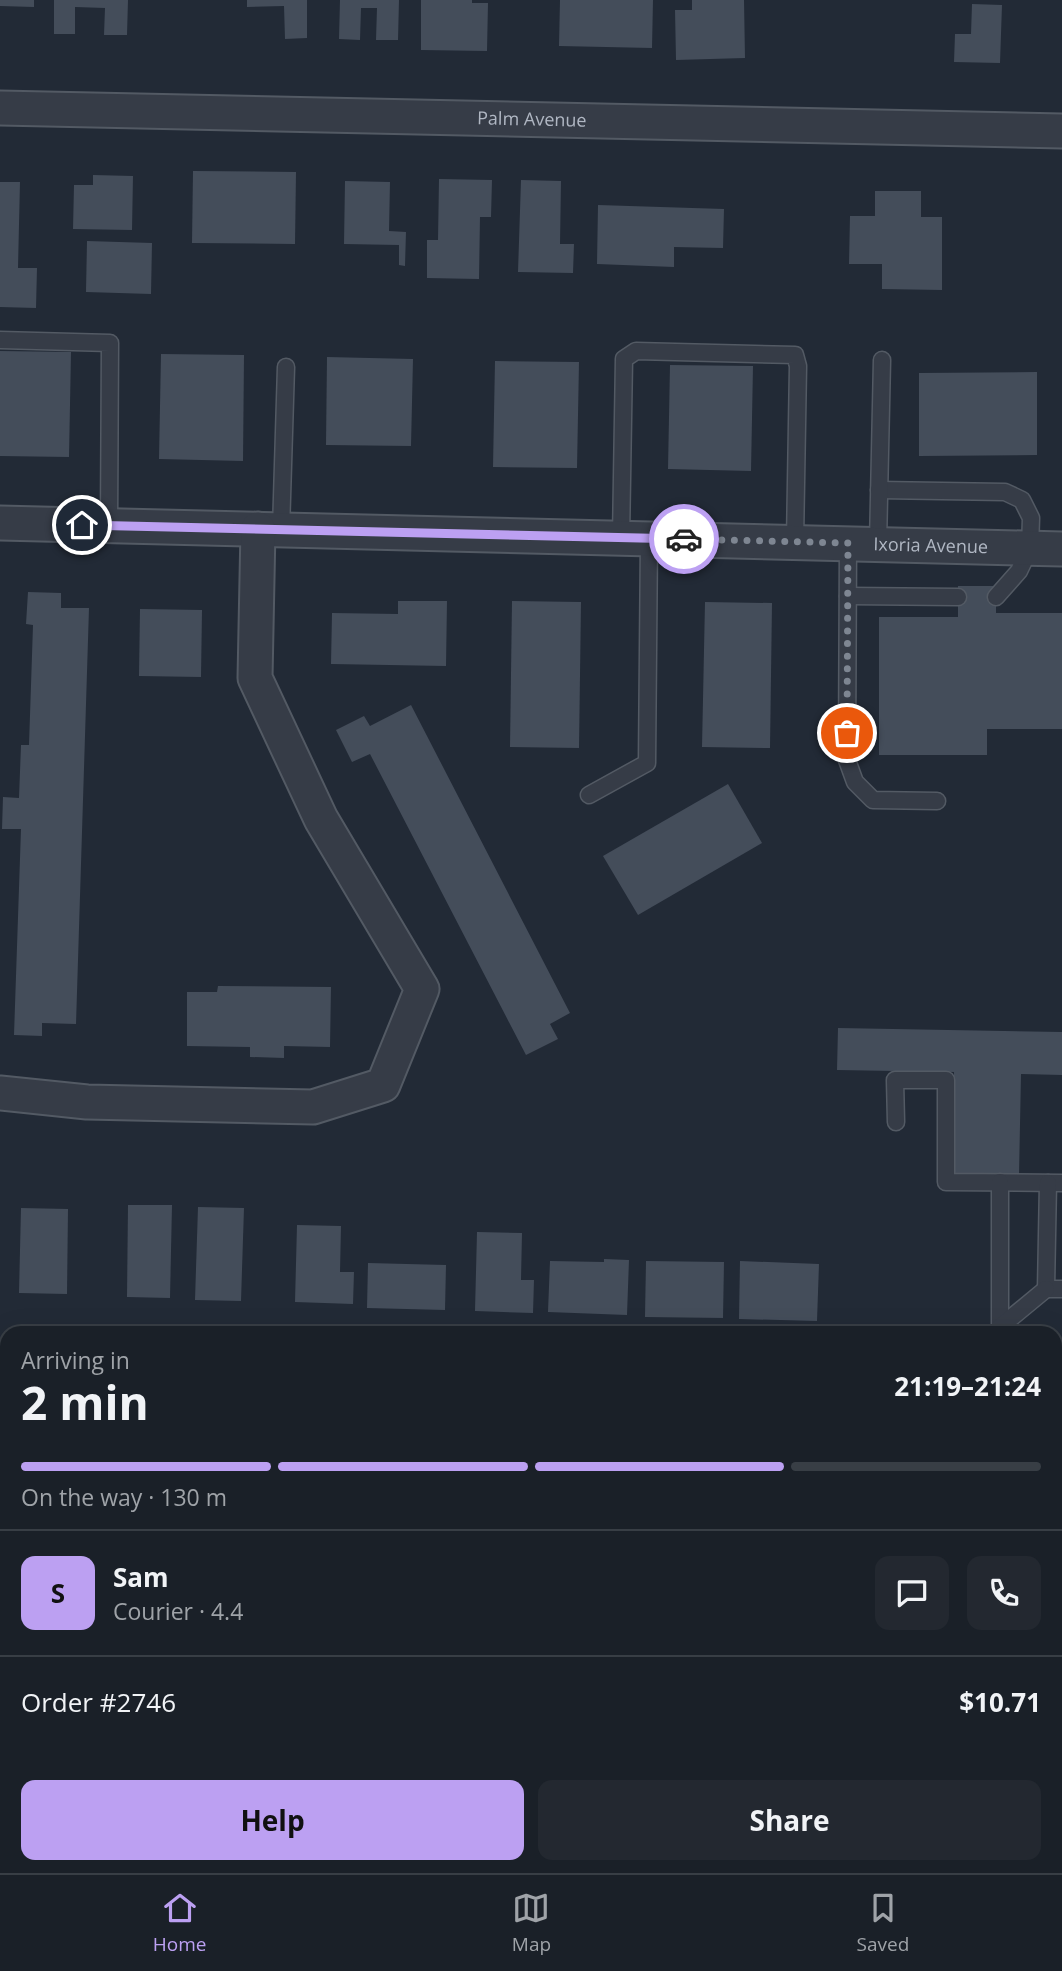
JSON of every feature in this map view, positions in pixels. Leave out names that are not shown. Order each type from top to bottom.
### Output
[{"type":"street","name":"Palm Avenue","points":[[0,108],[1062,131]]},
{"type":"street","name":"Ixoria Avenue","points":[[0,523],[1046,548]]},
{"type":"street","points":[[0,1093],[87,1102],[313,1107],[383,1085],[422,989],[321,819],[255,678],[270,530]]},
{"type":"lane","points":[[0,340],[110,343],[109,526]]},
{"type":"lane","points":[[589,794],[647,763],[624,359],[636,352],[795,355],[798,366],[795,541]]},
{"type":"lane","points":[[883,360],[879,491],[848,596],[847,760],[855,782],[873,800],[937,802]]},
{"type":"lane","points":[[270,530],[286,367]]},
{"type":"lane","points":[[879,491],[1005,492],[1022,500],[1046,548],[1019,570],[996,597]]},
{"type":"lane","points":[[848,596],[958,597]]},
{"type":"lane","points":[[896,1122],[895,1080],[946,1080],[946,1182],[1055,1183],[1054,1289],[1007,1326]]},
{"type":"lane","points":[[1000,1182],[1002,1326]]},
{"type":"building","points":[[0,0],[34,0],[34,7],[0,6]]},
{"type":"building","points":[[54,0],[128,0],[127,35],[104,35],[105,8],[75,7],[75,34],[54,34]]},
{"type":"building","points":[[247,0],[307,0],[307,38],[285,39],[284,6],[247,7]]},
{"type":"building","points":[[340,0],[399,0],[398,40],[376,40],[377,8],[361,8],[360,40],[339,39]]},
{"type":"building","points":[[421,0],[472,0],[472,3],[488,3],[487,51],[421,50]]},
{"type":"building","points":[[560,0],[653,0],[652,48],[559,46]]},
{"type":"building","points":[[692,0],[744,0],[745,58],[676,60],[675,10],[692,10]]},
{"type":"building","points":[[972,4],[1002,5],[1000,63],[954,62],[955,34],[971,34]]},
{"type":"building","points":[[193,171],[296,172],[295,244],[192,243]]},
{"type":"building","points":[[93,175],[133,176],[132,230],[73,229],[74,185],[93,185]]},
{"type":"building","points":[[439,179],[492,180],[491,217],[480,217],[479,279],[427,278],[427,240],[438,240]]},
{"type":"building","points":[[521,180],[561,181],[560,244],[574,244],[573,273],[518,272]]},
{"type":"building","points":[[345,181],[390,182],[389,231],[406,232],[405,266],[399,265],[399,245],[344,244]]},
{"type":"building","points":[[0,182],[20,182],[18,268],[37,268],[36,308],[0,307]]},
{"type":"building","points":[[875,191],[921,191],[921,217],[942,217],[942,290],[882,289],[882,264],[849,264],[850,216],[875,216]]},
{"type":"building","points":[[598,205],[724,209],[723,248],[674,247],[674,267],[597,264]]},
{"type":"building","points":[[87,241],[152,243],[151,294],[86,292]]},
{"type":"building","points":[[0,351],[71,352],[69,457],[0,456]]},
{"type":"building","points":[[161,354],[244,355],[243,461],[159,459]]},
{"type":"building","points":[[327,357],[413,359],[411,446],[326,445]]},
{"type":"building","points":[[495,361],[579,362],[577,468],[493,467]]},
{"type":"building","points":[[670,365],[753,366],[751,471],[668,469]]},
{"type":"building","points":[[1037,372],[1037,455],[919,456],[919,373]]},
{"type":"building","points":[[958,586],[996,586],[996,613],[1062,613],[1062,729],[987,729],[987,755],[879,755],[879,617],[958,617]]},
{"type":"building","points":[[28,592],[61,593],[61,608],[89,608],[76,1024],[42,1023],[42,1036],[14,1035],[21,829],[2,829],[3,797],[19,798],[21,745],[29,745],[33,625],[26,624]]},
{"type":"building","points":[[398,601],[447,601],[446,666],[331,664],[332,613],[398,614]]},
{"type":"building","points":[[512,601],[581,602],[579,748],[510,747]]},
{"type":"building","points":[[705,602],[772,603],[770,748],[702,747]]},
{"type":"building","points":[[140,609],[202,610],[201,677],[139,676]]},
{"type":"building","points":[[411,705],[570,1013],[550,1024],[558,1039],[526,1055],[370,754],[352,762],[336,730],[364,716],[370,726]]},
{"type":"building","points":[[728,784],[762,843],[638,915],[603,856]]},
{"type":"building","points":[[218,986],[331,987],[330,1047],[284,1046],[284,1058],[250,1057],[250,1047],[187,1046],[187,992],[217,992]]},
{"type":"building","points":[[838,1028],[1062,1032],[1062,1075],[1021,1074],[1019,1175],[953,1174],[954,1072],[837,1070]]},
{"type":"building","points":[[128,1205],[172,1205],[170,1298],[127,1297]]},
{"type":"building","points":[[198,1207],[244,1208],[241,1301],[195,1300]]},
{"type":"building","points":[[21,1208],[68,1209],[67,1294],[19,1293]]},
{"type":"building","points":[[297,1225],[341,1226],[340,1272],[354,1272],[353,1304],[295,1302]]},
{"type":"building","points":[[477,1232],[522,1233],[521,1280],[534,1280],[533,1313],[475,1311]]},
{"type":"building","points":[[604,1259],[629,1260],[627,1315],[548,1312],[550,1261],[604,1262]]},
{"type":"building","points":[[646,1261],[724,1262],[723,1318],[645,1317]]},
{"type":"building","points":[[740,1261],[819,1264],[817,1321],[739,1319]]},
{"type":"building","points":[[368,1263],[446,1265],[445,1310],[367,1308]]},
{"type":"way so far","points":[[684,539],[848,543],[847,733]]},
{"type":"route","points":[[82,525],[684,539]]}]
